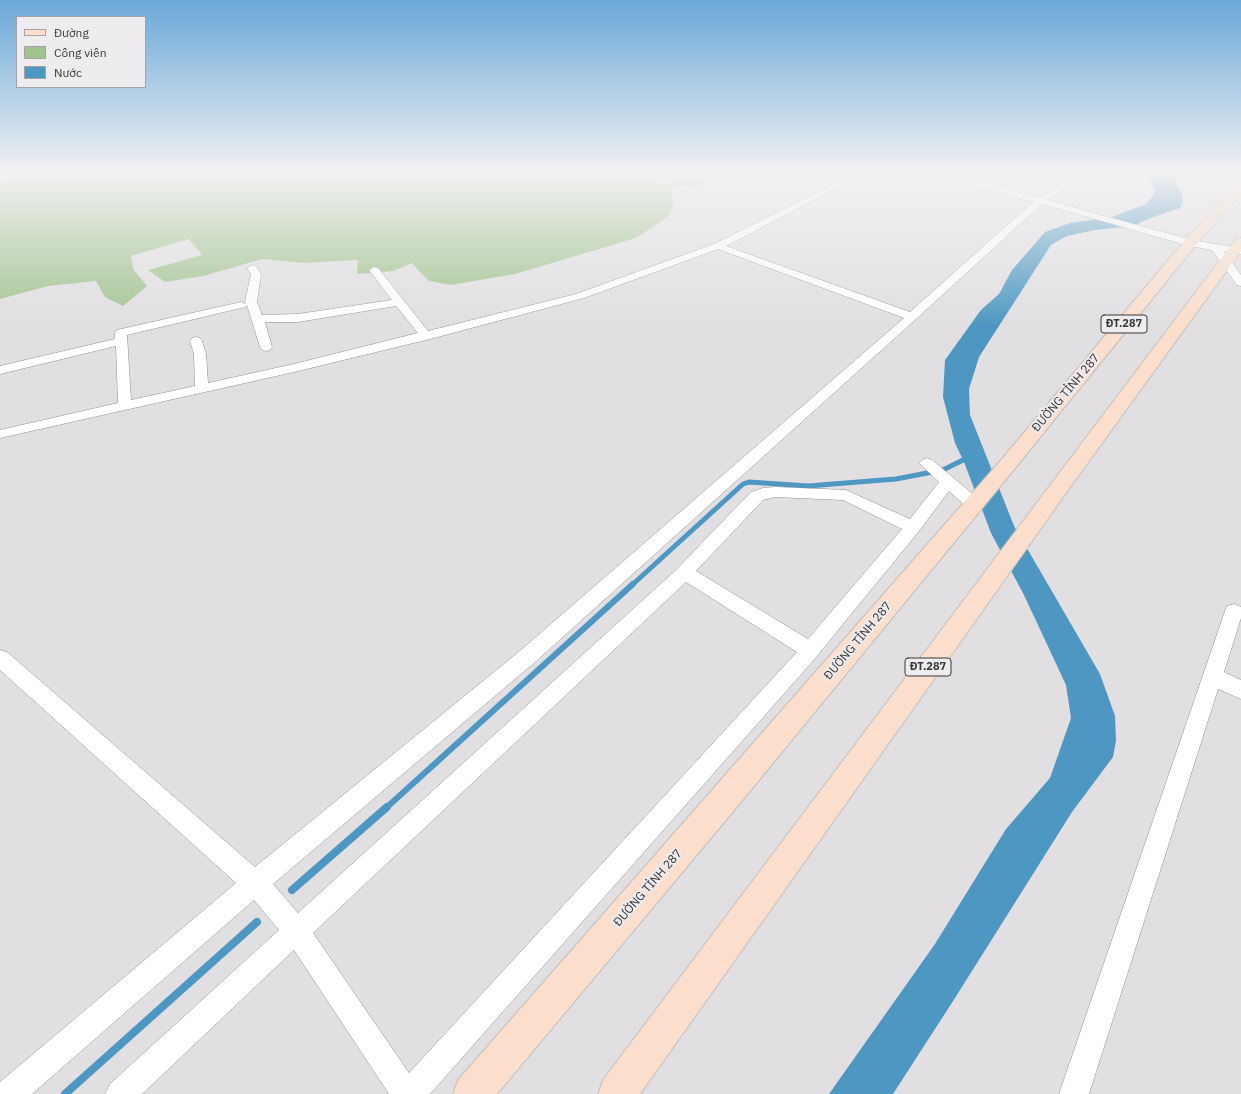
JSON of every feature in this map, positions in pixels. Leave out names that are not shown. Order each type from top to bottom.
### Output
[{"type":"main road","name":"ĐƯỜNG TỈNH 287","points":[[472,1094],[721,804],[974,504],[1207,224]]},
{"type":"main road","name":"ĐT.287","points":[[617,1094],[1232,251]]},
{"type":"street","points":[[0,434],[294,368],[580,296],[718,246],[761,224]]},
{"type":"street","points":[[9,1094],[255,883],[528,656],[912,317],[1015,224]]},
{"type":"street","points":[[1121,224],[1190,243],[1232,251],[1241,283]]},
{"type":"street","points":[[718,246],[912,317]]},
{"type":"street","points":[[252,268],[256,274],[251,302],[258,318],[266,347]]},
{"type":"street","points":[[374,270],[426,336]]},
{"type":"street","points":[[258,318],[298,318],[399,302]]},
{"type":"street","points":[[125,406],[121,333],[241,305]]},
{"type":"street","points":[[0,370],[121,341]]},
{"type":"street","points":[[196,341],[200,354],[202,389]]},
{"type":"street","points":[[927,464],[974,504]]},
{"type":"street","points":[[410,1094],[810,650],[913,527],[946,480]]},
{"type":"street","points":[[120,1094],[684,572],[757,496],[763,492],[846,495],[913,527]]},
{"type":"street","points":[[684,572],[810,650]]},
{"type":"street","points":[[1074,1094],[1214,677],[1234,611]]},
{"type":"street","points":[[0,658],[255,883],[296,930],[406,1094]]},
{"type":"street","points":[[1214,677],[1241,690]]},
{"type":"green space","points":[[0,224],[657,224],[636,238],[515,274],[451,285],[429,281],[412,263],[393,271],[357,274],[358,260],[304,263],[262,259],[203,276],[165,282],[148,270],[202,255],[189,239],[131,256],[133,269],[147,286],[123,306],[105,297],[96,281],[48,286],[0,299]]},
{"type":"water","points":[[1067,224],[1137,224],[1133,226],[1095,230],[1067,236],[1051,245],[979,357],[969,389],[970,415],[1014,526],[1100,674],[1115,716],[1116,740],[1113,757],[1072,812],[893,1094],[829,1094],[935,944],[1006,829],[1050,778],[1071,718],[1066,685],[1024,595],[991,533],[964,462],[955,443],[943,397],[945,360],[981,310],[999,294],[1012,270],[1045,232]]},
{"type":"waterway","points":[[632,585],[743,484],[749,482],[808,486],[896,479],[943,470],[969,457]]},
{"type":"waterway","points":[[386,808],[633,584]]},
{"type":"waterway","points":[[292,890],[387,807]]},
{"type":"waterway","points":[[65,1094],[257,922]]}]
